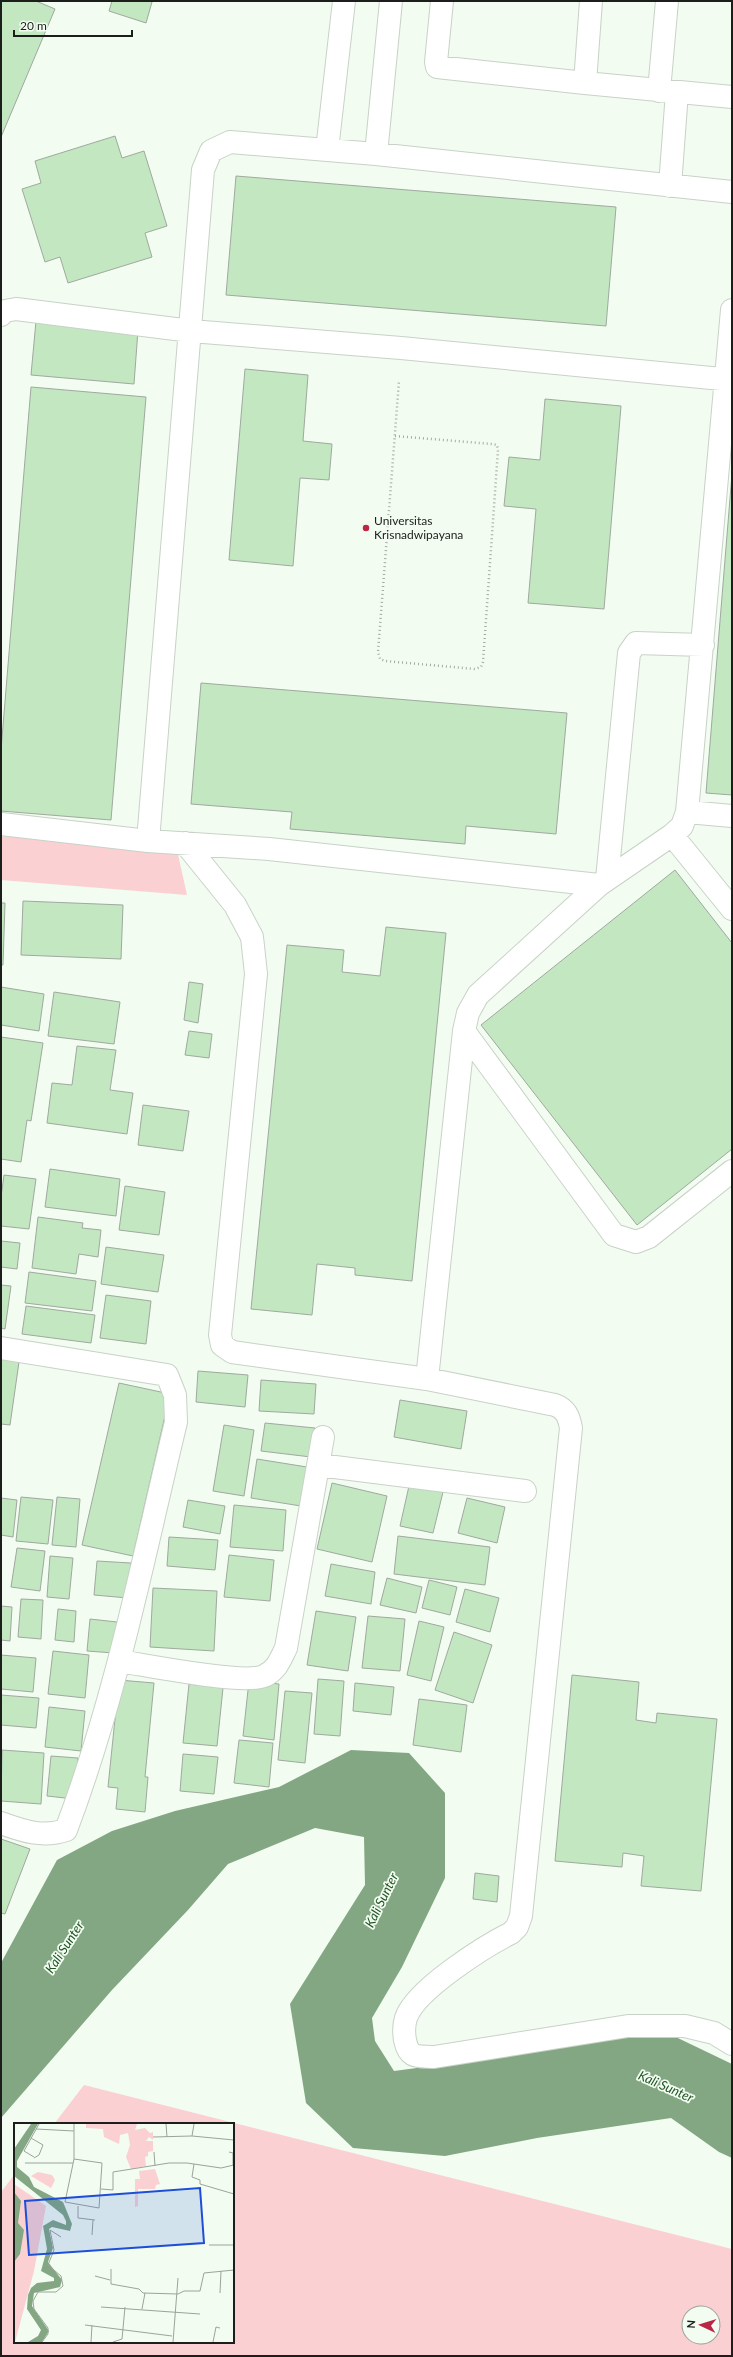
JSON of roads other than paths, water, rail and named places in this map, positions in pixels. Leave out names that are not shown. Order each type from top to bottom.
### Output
[{"type":"street","points":[[327,150],[344,1]]},
{"type":"street","points":[[376,154],[391,1]]},
{"type":"street","points":[[442,1],[436,62],[438,67],[732,97]]},
{"type":"street","points":[[585,83],[592,1]]},
{"type":"street","points":[[667,1],[670,186]]},
{"type":"street","points":[[148,841],[191,332],[203,170],[211,150],[230,142],[376,154],[732,192]]},
{"type":"street","points":[[1,315],[5,311],[16,309],[191,332],[401,348],[729,380]]},
{"type":"street","points":[[427,1379],[464,1031],[468,1013],[478,995],[603,882],[672,835],[682,826],[687,812],[729,380],[732,310]]},
{"type":"street","points":[[603,882],[628,653],[636,643],[703,645]]},
{"type":"street","points":[[687,812],[732,816]]},
{"type":"street","points":[[1,824],[148,841],[269,849],[603,882]]},
{"type":"street","points":[[672,835],[732,909]]},
{"type":"street","points":[[185,843],[235,905],[252,937],[256,974],[221,1327],[222,1345],[232,1352],[427,1379],[555,1404],[566,1412],[571,1428],[521,1916],[517,1927],[512,1934],[459,1964],[420,1998],[406,2018],[405,2036],[407,2050],[410,2054],[434,2057],[628,2026],[685,2026],[714,2033],[732,2044]]},
{"type":"street","points":[[464,1031],[614,1235],[636,1242],[649,1237],[732,1171]]},
{"type":"street","points":[[1,1348],[167,1375],[175,1395],[176,1422],[119,1661],[84,1783],[66,1830],[57,1834],[29,1833],[1,1822]]},
{"type":"street","points":[[119,1661],[234,1679],[263,1677],[276,1668],[286,1648],[323,1438]]},
{"type":"street","points":[[319,1465],[525,1491]]},
{"type":"water","name":"Kali Sunter","points":[[351,1750],[409,1753],[445,1793],[445,1878],[402,1967],[372,2018],[375,2041],[394,2071],[447,2064],[657,2028],[732,2064],[732,2158],[719,2152],[671,2118],[537,2138],[445,2156],[353,2148],[306,2103],[290,2004],[365,1885],[364,1837],[315,1828],[228,1864],[188,1910],[112,1990],[1,2118],[1,1963],[57,1860],[112,1831],[175,1811],[279,1787]]},
{"type":"place","name":"Universitas Krisnadwipayana","points":[[366,528]]}]
